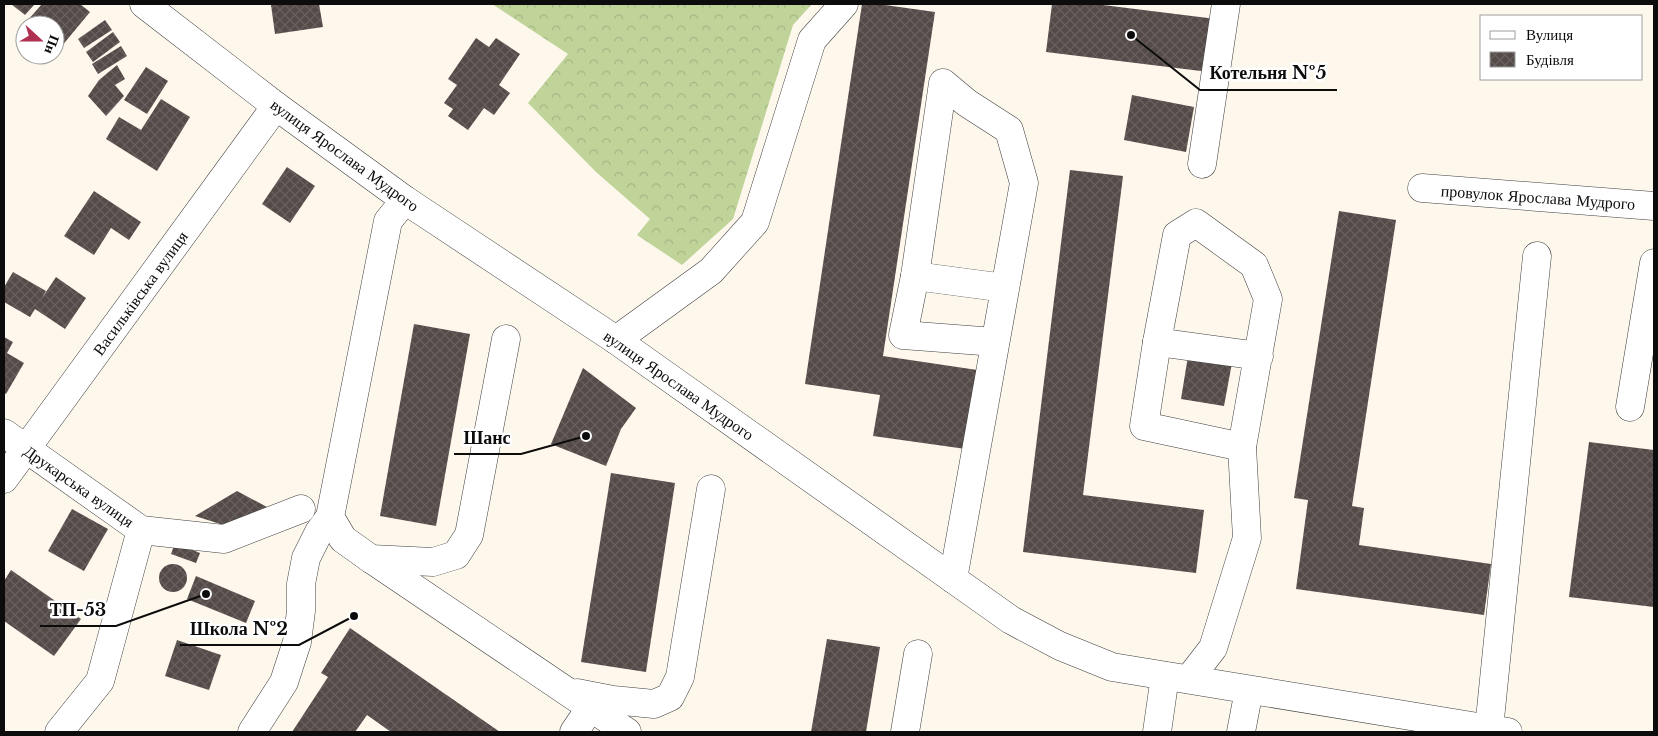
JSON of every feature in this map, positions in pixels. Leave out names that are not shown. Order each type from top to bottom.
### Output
[{"type":"street","name":"вулиця Ярослава Мудрого","points":[[145,4],[276,106],[405,200],[616,340],[1011,620],[1060,646],[1112,667],[1498,731]]},
{"type":"street","points":[[616,340],[711,271],[754,222],[812,40],[844,4]]},
{"type":"street","points":[[1202,164],[1226,4]]},
{"type":"street","points":[[952,579],[1024,183],[1009,130],[967,103],[943,83],[915,276],[903,335],[995,342]]},
{"type":"street","name":"Васильківська вулиця","points":[[4,479],[276,106]]},
{"type":"street","name":"провулок Ярослава Мудрого","points":[[1422,188],[1654,206]]},
{"type":"street","points":[[252,732],[284,682],[297,642],[301,611],[301,584],[306,558],[319,532],[330,517],[388,221],[405,200]]},
{"type":"street","points":[[1157,732],[1177,678],[1213,648],[1247,538],[1242,447],[1268,300],[1254,265],[1196,223],[1177,235],[1144,426],[1242,447]]},
{"type":"street","points":[[1498,731],[1537,256]]},
{"type":"street","points":[[1630,407],[1654,262]]},
{"type":"street","points":[[915,276],[1005,288]]},
{"type":"street","points":[[371,559],[433,562],[456,555],[469,534],[506,339]]},
{"type":"street","points":[[1157,342],[1259,356]]},
{"type":"street","name":"Друкарська вулиця","points":[[4,433],[140,530],[224,539],[301,509]]},
{"type":"street","points":[[566,690],[613,700],[654,704],[670,697],[680,677],[711,489]]},
{"type":"street","points":[[330,517],[343,539],[626,732]]},
{"type":"street","points":[[59,732],[100,681],[140,530]]},
{"type":"street","points":[[905,732],[918,654]]},
{"type":"street","points":[[1241,732],[1249,690]]},
{"type":"street","points":[[574,732],[591,707]]},
{"type":"green space","points":[[492,4],[812,4],[793,25],[733,219],[682,265],[637,235],[650,219],[596,172],[528,103],[568,54]]},
{"type":"building","points":[[11,4],[35,4],[25,15]]},
{"type":"building","points":[[42,4],[80,4],[90,12],[65,42],[65,15],[32,15]]},
{"type":"building","points":[[319,4],[323,27],[275,34],[271,5]]},
{"type":"building","points":[[862,4],[878,4],[935,12],[883,356],[984,371],[973,450],[873,436],[880,395],[805,384]]},
{"type":"building","points":[[1052,4],[1095,4],[1216,19],[1209,72],[1046,52]]},
{"type":"building","points":[[105,20],[112,30],[84,48],[78,39]]},
{"type":"building","points":[[113,32],[120,42],[93,62],[86,52]]},
{"type":"building","points":[[476,38],[489,47],[496,38],[520,54],[499,85],[510,93],[494,115],[484,108],[468,130],[448,116],[453,109],[444,103],[457,85],[448,79]]},
{"type":"building","points":[[121,46],[127,56],[98,74],[92,64]]},
{"type":"building","points":[[117,65],[125,79],[115,85],[124,96],[106,116],[88,96],[99,80]]},
{"type":"building","points":[[146,67],[168,81],[147,114],[124,100]]},
{"type":"building","points":[[1132,95],[1194,107],[1186,152],[1124,140]]},
{"type":"building","points":[[161,99],[190,117],[157,171],[106,139],[119,117],[141,130]]},
{"type":"building","points":[[287,167],[315,186],[290,223],[262,204]]},
{"type":"building","points":[[1070,170],[1123,176],[1083,495],[1204,510],[1196,573],[1023,552]]},
{"type":"building","points":[[94,191],[141,222],[129,240],[111,228],[94,255],[64,236]]},
{"type":"building","points":[[1339,211],[1396,220],[1352,506],[1364,508],[1359,545],[1491,564],[1484,615],[1296,589],[1308,500],[1294,498]]},
{"type":"building","points":[[13,272],[46,291],[42,298],[56,277],[86,298],[65,329],[35,309],[30,317],[4,302],[4,287]]},
{"type":"building","points":[[414,324],[470,334],[436,526],[380,516]]},
{"type":"building","points":[[4,337],[13,342],[7,353],[24,363],[6,394],[4,393]]},
{"type":"building","points":[[1188,356],[1232,363],[1224,406],[1181,399]]},
{"type":"building","points":[[583,368],[636,408],[621,429],[606,466],[551,444]]},
{"type":"building","points":[[1589,442],[1654,450],[1654,607],[1569,597]]},
{"type":"building","points":[[611,473],[675,483],[646,672],[581,662]]},
{"type":"building","points":[[237,491],[267,507],[236,529],[195,516]]},
{"type":"building","points":[[72,509],[108,529],[84,571],[48,551]]},
{"type":"building","points":[[175,543],[200,553],[196,563],[171,554]]},
{"type":"building","points":[[173,564],[183,568],[187,578],[183,588],[173,592],[163,588],[159,578],[163,568]]},
{"type":"building","points":[[11,570],[81,619],[54,656],[4,621],[4,581]]},
{"type":"building","points":[[196,576],[255,601],[246,623],[187,599]]},
{"type":"building","points":[[350,628],[500,732],[391,732],[367,715],[355,732],[292,732],[328,677],[321,673]]},
{"type":"building","points":[[827,639],[880,647],[866,732],[811,732]]},
{"type":"building","points":[[177,640],[221,655],[209,690],[165,676]]},
{"type":"place","name":"Котельня №5","points":[[1131,35]]},
{"type":"place","name":"Шанс","points":[[586,436]]},
{"type":"place","name":"ТП-53","points":[[206,594]]},
{"type":"place","name":"Школа №2","points":[[354,616]]}]
